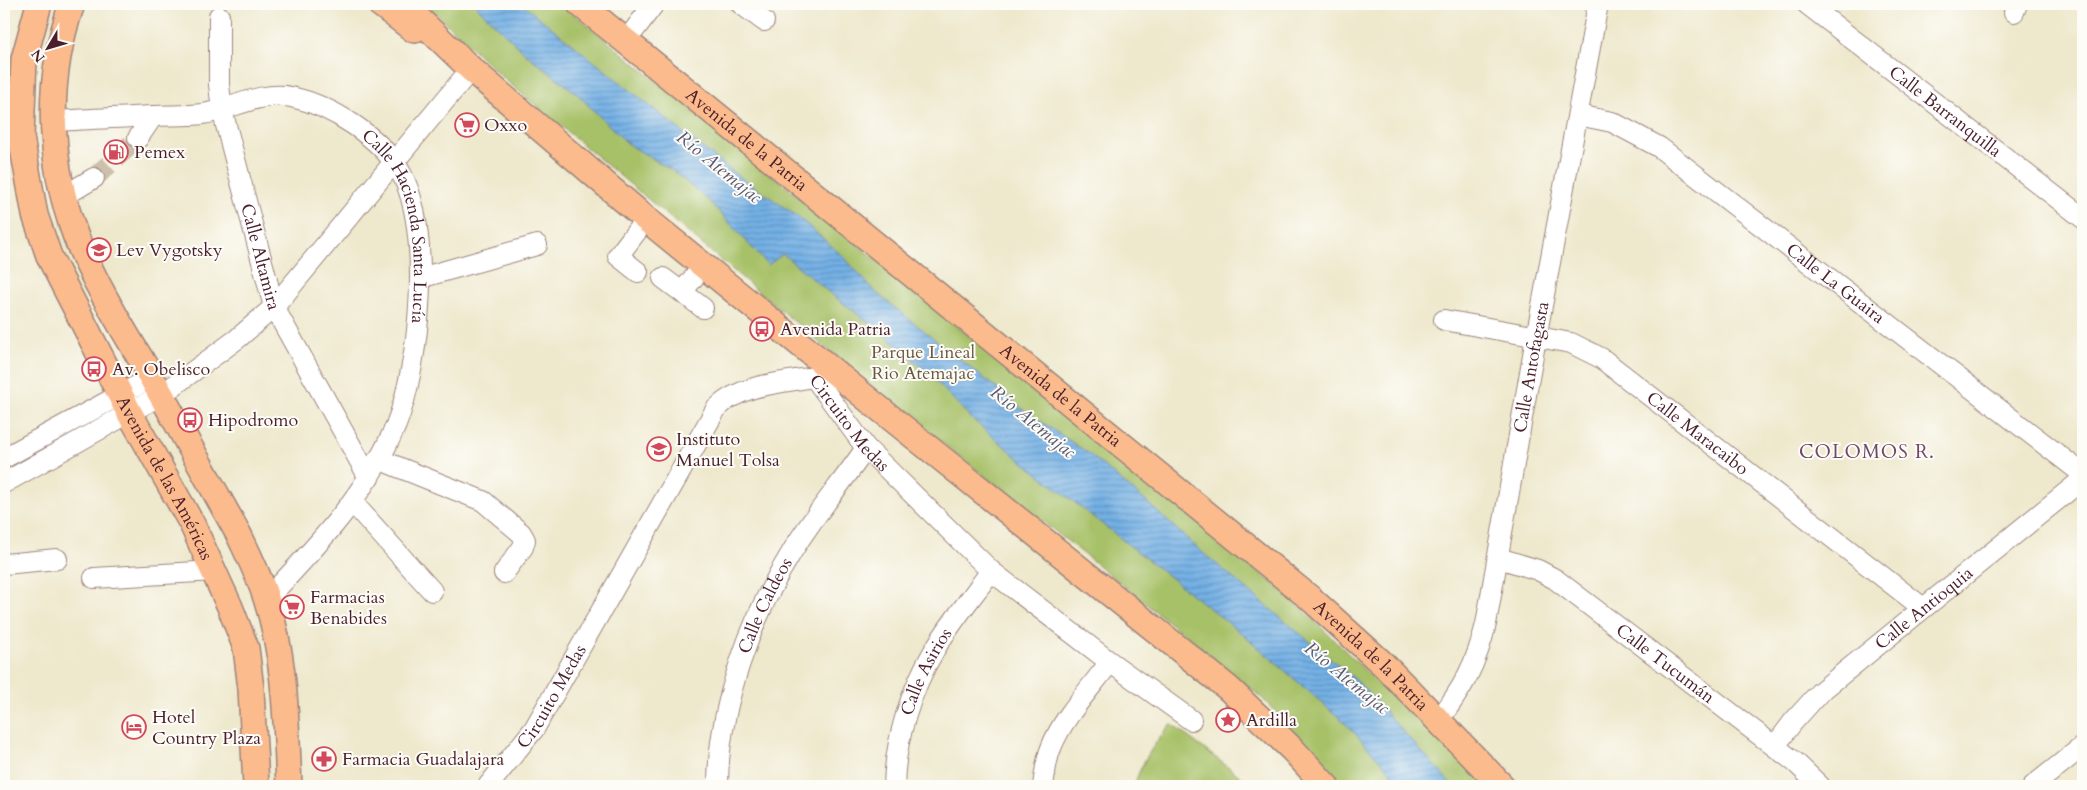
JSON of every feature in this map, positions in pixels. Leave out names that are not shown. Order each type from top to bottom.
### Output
[{"type":"main road","name":"Avenida de las Américas","points":[[39,4],[24,59],[21,137],[35,215],[49,256],[125,405],[192,524],[215,571],[246,648],[251,689],[256,786]]},
{"type":"main road","name":"Avenida de las Américas","points":[[72,4],[56,62],[54,87],[56,156],[64,196],[77,238],[96,279],[239,535],[254,567],[266,599],[281,662],[285,696],[289,786]]},
{"type":"main road","points":[[380,4],[428,42],[472,69]]},
{"type":"main road","points":[[403,4],[472,69],[646,219],[704,265],[814,367],[1186,653],[1262,719],[1326,786]]},
{"type":"main road","name":"Avenida de la Patria","points":[[580,4],[1311,598],[1384,664],[1502,786]]},
{"type":"street","points":[[626,41],[654,4]]},
{"type":"street","points":[[741,4],[764,21]]},
{"type":"street","name":"Calle Antofagasta","points":[[1438,721],[1469,675],[1480,650],[1499,558],[1536,338],[1598,4]]},
{"type":"street","name":"Calle Barranquilla","points":[[1807,4],[2083,218]]},
{"type":"street","name":"Calle Altamira","points":[[219,16],[219,85],[222,110],[274,306],[369,478]]},
{"type":"street","points":[[4,483],[125,405],[237,339],[274,306],[472,69]]},
{"type":"street","name":"Calle Hacienda Santa Lucía","points":[[54,121],[202,114],[222,110],[264,96],[289,96],[316,104],[344,118],[370,139],[394,162],[410,194],[418,245],[420,278],[416,342],[406,392],[396,424],[369,478],[353,503],[320,543],[266,599]]},
{"type":"street","name":"Calle La Guaira","points":[[1578,115],[1612,122],[1659,147],[2083,474]]},
{"type":"street","points":[[138,138],[153,116]]},
{"type":"street","points":[[64,196],[94,178]]},
{"type":"street","points":[[638,272],[612,252],[646,219]]},
{"type":"street","points":[[420,278],[537,245]]},
{"type":"street","points":[[682,292],[704,265]]},
{"type":"street","points":[[663,278],[703,308]]},
{"type":"street","name":"Calle Maracaibo","points":[[1444,320],[1570,343],[1601,358],[1923,608]]},
{"type":"street","name":"Circuito Medas","points":[[488,786],[534,729],[716,409],[726,398],[739,392],[759,387],[814,367],[866,448],[991,571],[1110,662],[1191,720]]},
{"type":"street","points":[[4,458],[125,405]]},
{"type":"street","name":"Calle Caldeos","points":[[718,786],[722,742],[731,695],[746,646],[768,594],[793,549],[866,448]]},
{"type":"street","points":[[378,459],[483,501],[521,533],[525,540],[523,547],[504,572]]},
{"type":"street","name":"Calle Antioquia","points":[[1775,746],[1793,722],[1820,692],[2083,479]]},
{"type":"street","points":[[353,503],[432,591]]},
{"type":"street","name":"Calle Tucumán","points":[[1499,558],[1538,570],[1555,579],[1775,746],[1805,770],[1820,786]]},
{"type":"street","points":[[4,564],[57,559]]},
{"type":"street","points":[[94,578],[215,571]]},
{"type":"street","name":"Calle Asirios","points":[[894,786],[900,738],[911,700],[922,674],[935,648],[991,571]]},
{"type":"street","points":[[1043,786],[1046,766],[1057,736],[1065,722],[1110,662]]},
{"type":"street","points":[[2033,786],[2083,746]]},
{"type":"green space","name":"Parque Lineal Rio Atemajac","points":[[426,4],[562,4],[1292,599],[1415,719],[1490,786],[1346,786],[1260,696],[1098,565],[893,404],[502,77]]},
{"type":"green space","points":[[1171,724],[1253,786],[1134,786],[1140,769],[1149,753]]},
{"type":"water","name":"Río Atemajac","points":[[474,4],[522,4],[734,173],[797,216],[844,257],[874,291],[1025,411],[1088,453],[1203,553],[1357,681],[1453,786],[1401,786],[1391,772],[1344,722],[1245,636],[1023,462],[972,419],[929,374],[885,335],[783,254],[768,265],[710,202],[673,171],[628,144],[576,93],[526,54]]},
{"type":"tunnel","points":[[94,178],[138,138]]},
{"type":"place","name":"Oxxo","points":[[467,125]]},
{"type":"place","name":"Pemex","points":[[116,152]]},
{"type":"place","name":"Lev Vygotsky","points":[[99,250]]},
{"type":"place","name":"Avenida Patria","points":[[762,329]]},
{"type":"place","name":"Av. Obelisco","points":[[94,369]]},
{"type":"place","name":"Hipodromo","points":[[190,420]]},
{"type":"place","name":"Instituto Manuel Tolsa","points":[[659,449]]},
{"type":"place","name":"Farmacias Benabides","points":[[292,607]]},
{"type":"place","name":"Ardilla","points":[[1228,720]]},
{"type":"place","name":"Hotel Country Plaza","points":[[134,727]]},
{"type":"place","name":"Farmacia Guadalajara","points":[[324,759]]},
{"type":"district","name":"COLOMOS R.","points":[[1867,452]]}]
